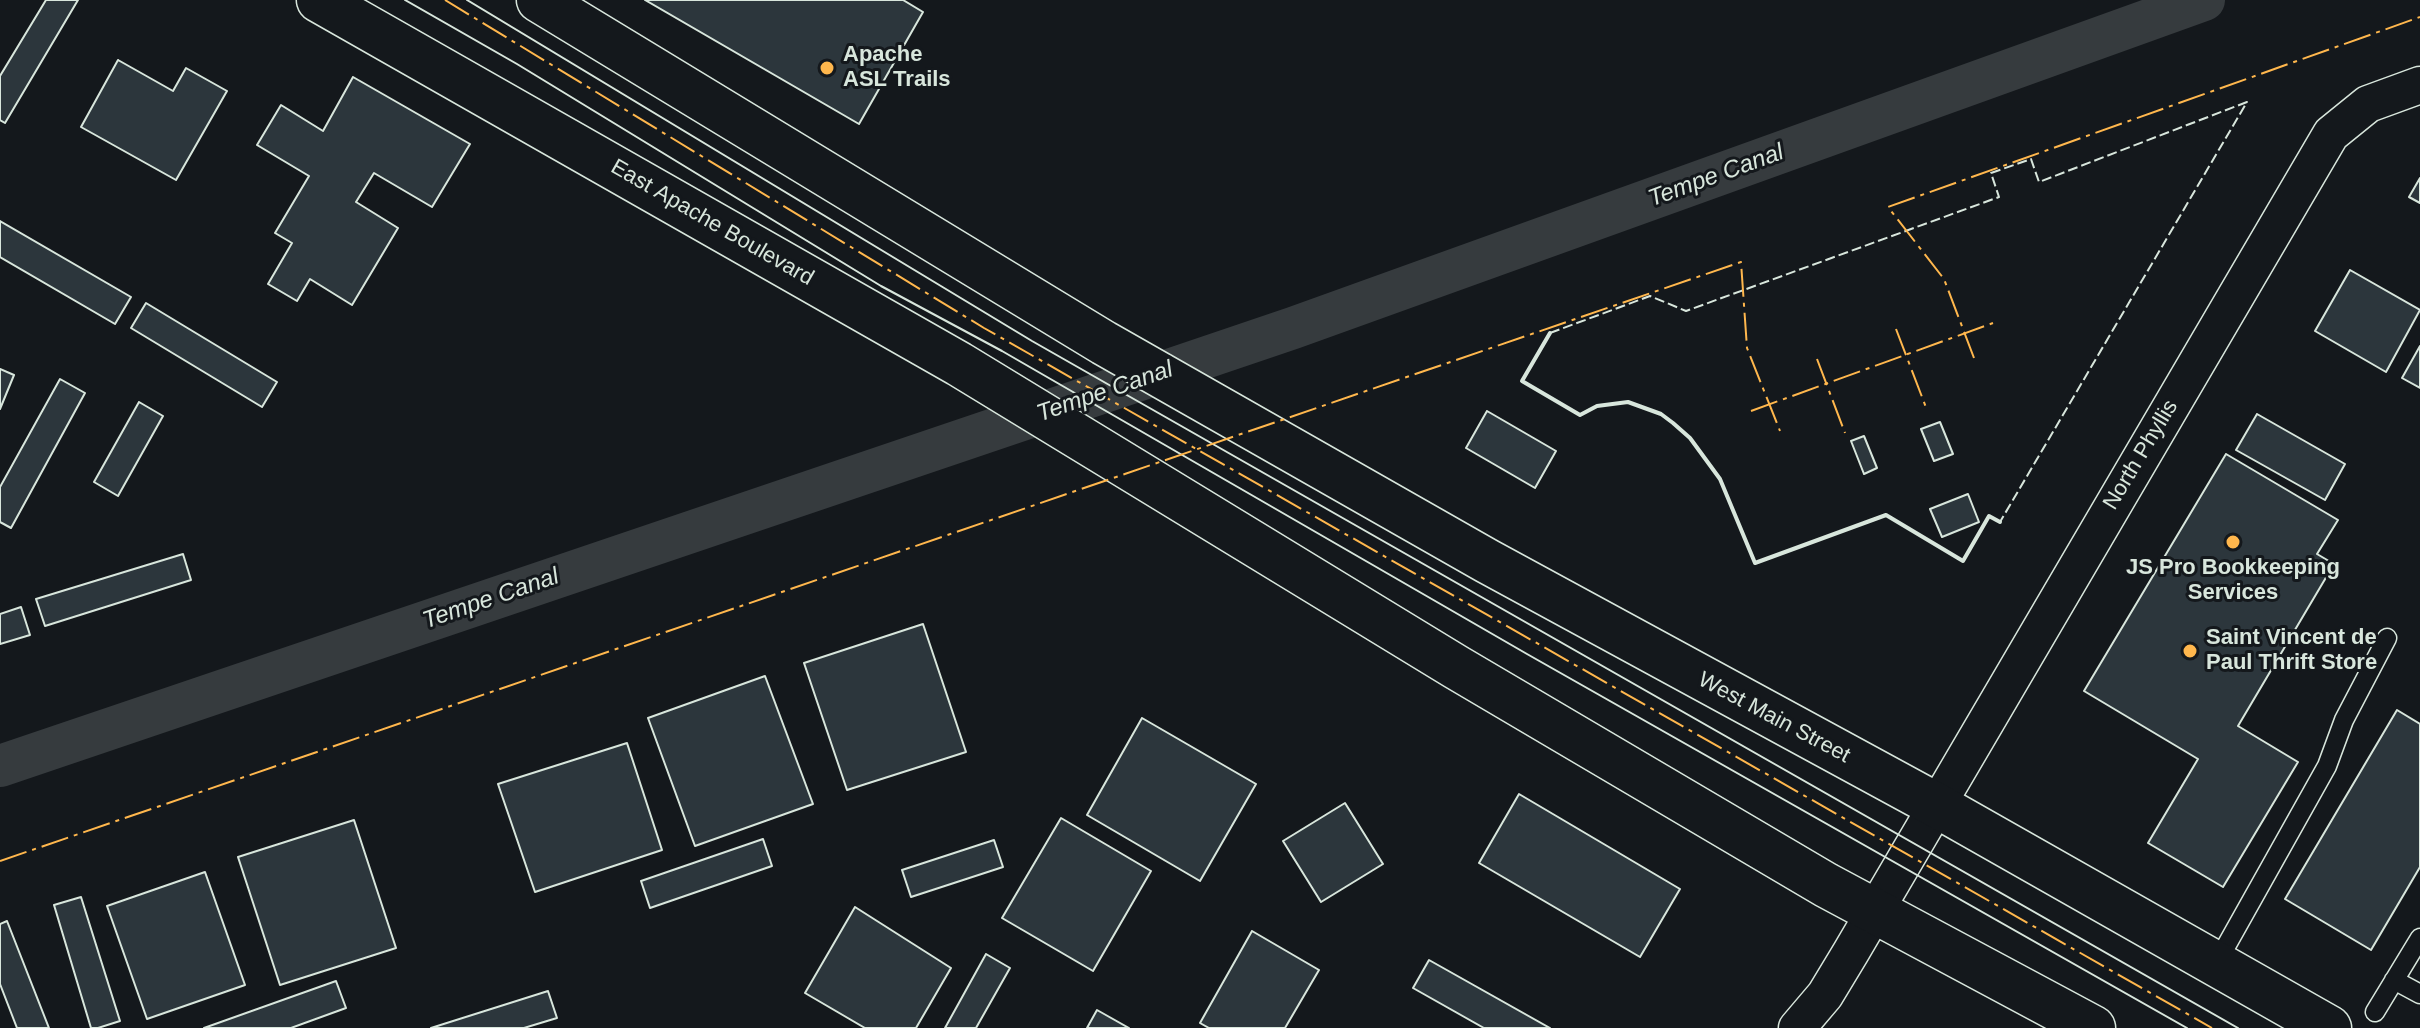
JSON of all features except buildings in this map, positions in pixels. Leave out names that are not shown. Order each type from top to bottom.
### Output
[{"type":"main road","name":"West Main Street","points":[[539,0],[1104,343],[1487,561],[1936,805],[2329,1028]]},
{"type":"main road","name":"East Apache Boulevard","points":[[344,6],[993,384],[1456,667],[1875,912]]},
{"type":"main road","points":[[1875,912],[2093,1028]]},
{"type":"street","name":"North Phyllis","points":[[1797,1028],[1825,995],[1875,912],[2331,134],[2368,104],[2420,85]]},
{"type":"lane","points":[[2216,964],[2327,766],[2344,720],[2387,638]]},
{"type":"lane","points":[[2375,1012],[2420,938]]},
{"type":"lane","points":[[2394,980],[2420,994]]},
{"type":"waterway","name":"Tempe Canal","points":[[0,766],[1293,328],[2204,0]]},
{"type":"tram line","points":[[405,0],[517,64],[881,286],[1002,351],[1527,654],[2187,1028]]},
{"type":"tram line","points":[[467,0],[1032,341],[2238,1028]]},
{"type":"fence","points":[[1550,333],[1650,296],[1686,311],[1999,197],[1991,173],[2031,159],[2039,182],[2247,102],[2000,522]]},
{"type":"wall","points":[[1550,333],[1522,381],[1580,415],[1597,406],[1628,402],[1661,414],[1673,423],[1690,438],[1720,479],[1755,563],[1886,515],[1963,561],[1989,516],[2000,522]]},
{"type":"power","points":[[445,0],[984,328],[2212,1028]]},
{"type":"power","points":[[1974,358],[1944,279],[1888,207],[2420,17]]},
{"type":"power","points":[[0,861],[1741,262],[1747,348],[1780,431]]},
{"type":"power","points":[[1751,411],[1993,323]]},
{"type":"power","points":[[1896,329],[1927,410]]},
{"type":"power","points":[[1817,359],[1845,433]]},
{"type":"place","name":"Apache ASL Trails","points":[[827,68]]},
{"type":"place","name":"JS Pro Bookkeeping Services","points":[[2233,542]]},
{"type":"place","name":"Saint Vincent de Paul Thrift Store","points":[[2190,651]]}]
